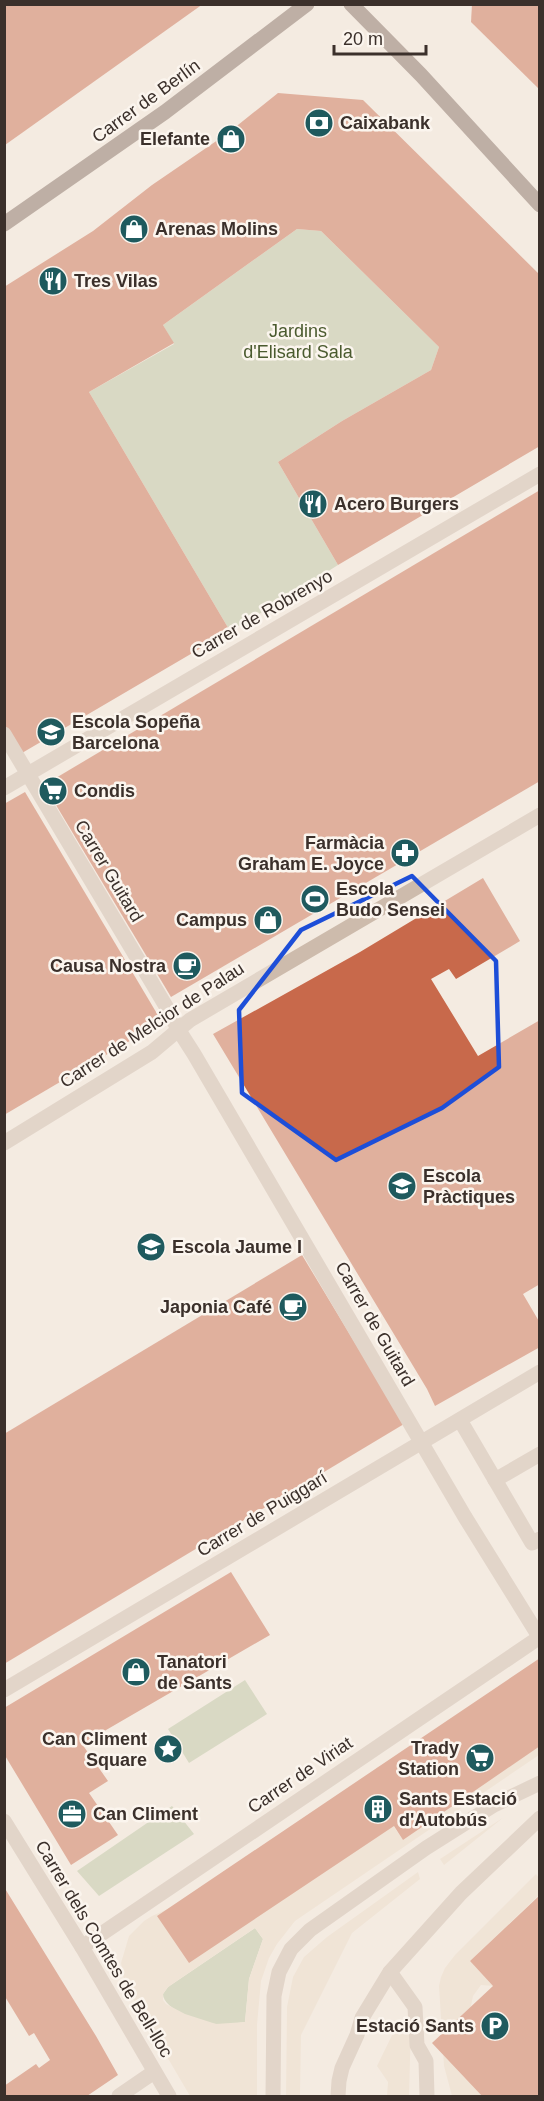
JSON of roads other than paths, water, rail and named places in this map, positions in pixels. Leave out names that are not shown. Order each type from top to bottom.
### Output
[{"type":"main road","name":"Carrer de Berlín","points":[[4,224],[165,112],[307,4]]},
{"type":"main road","points":[[351,4],[421,75],[540,205]]},
{"type":"street","name":"Carrer de Robrenyo","points":[[4,788],[540,474]]},
{"type":"street","name":"Carrer Guitard","points":[[4,734],[178,1029]]},
{"type":"street","name":"Carrer de Melcior de Palau","points":[[4,1143],[152,1052],[190,1020],[540,815]]},
{"type":"street","name":"Carrer de Guitard","points":[[178,1029],[421,1442],[539,1637]]},
{"type":"street","name":"Carrer de Puiggarí","points":[[4,1690],[540,1372]]},
{"type":"street","points":[[460,1420],[532,1543],[540,1539]]},
{"type":"street","points":[[495,1480],[540,1454]]},
{"type":"street","name":"Carrer de Viriat","points":[[82,1947],[539,1637]]},
{"type":"street","points":[[273,2097],[274,1996],[279,1972],[291,1948],[310,1930],[426,1848],[494,1805],[540,1783]]},
{"type":"street","points":[[338,2097],[342,2067],[362,2018],[390,1972],[461,1893],[540,1818]]},
{"type":"street","name":"Carrer dels Comtes de Bell-lloc","points":[[4,1821],[82,1947],[169,2097]]},
{"type":"street","points":[[390,1972],[414,2007],[417,2045],[426,2061],[428,2095]]},
{"type":"street","points":[[119,2097],[154,2072]]},
{"type":"place","name":"Caixabank","points":[[319,123]]},
{"type":"place","name":"Elefante","points":[[231,139]]},
{"type":"place","name":"Arenas Molins","points":[[134,229]]},
{"type":"place","name":"Tres Vilas","points":[[53,281]]},
{"type":"place","name":"Acero Burgers","points":[[313,504]]},
{"type":"place","name":"Escola Sopeña Barcelona","points":[[51,732]]},
{"type":"place","name":"Condis","points":[[53,791]]},
{"type":"place","name":"Farmàcia Graham E. Joyce","points":[[405,853]]},
{"type":"place","name":"Escola Budo Sensei","points":[[315,899]]},
{"type":"place","name":"Campus","points":[[268,920]]},
{"type":"place","name":"Causa Nostra","points":[[187,966]]},
{"type":"place","name":"Escola Pràctiques","points":[[402,1186]]},
{"type":"place","name":"Escola Jaume I","points":[[151,1247]]},
{"type":"place","name":"Japonia Café","points":[[293,1307]]},
{"type":"place","name":"Tanatori de Sants","points":[[136,1672]]},
{"type":"place","name":"Can Climent Square","points":[[168,1749]]},
{"type":"place","name":"Trady Station","points":[[480,1758]]},
{"type":"place","name":"Sants Estació d'Autobús","points":[[378,1809]]},
{"type":"place","name":"Can Climent","points":[[72,1814]]},
{"type":"place","name":"Estació Sants","points":[[495,2026]]},
{"type":"park label","name":"Jardins d'Elisard Sala","points":[[298,341]]}]
